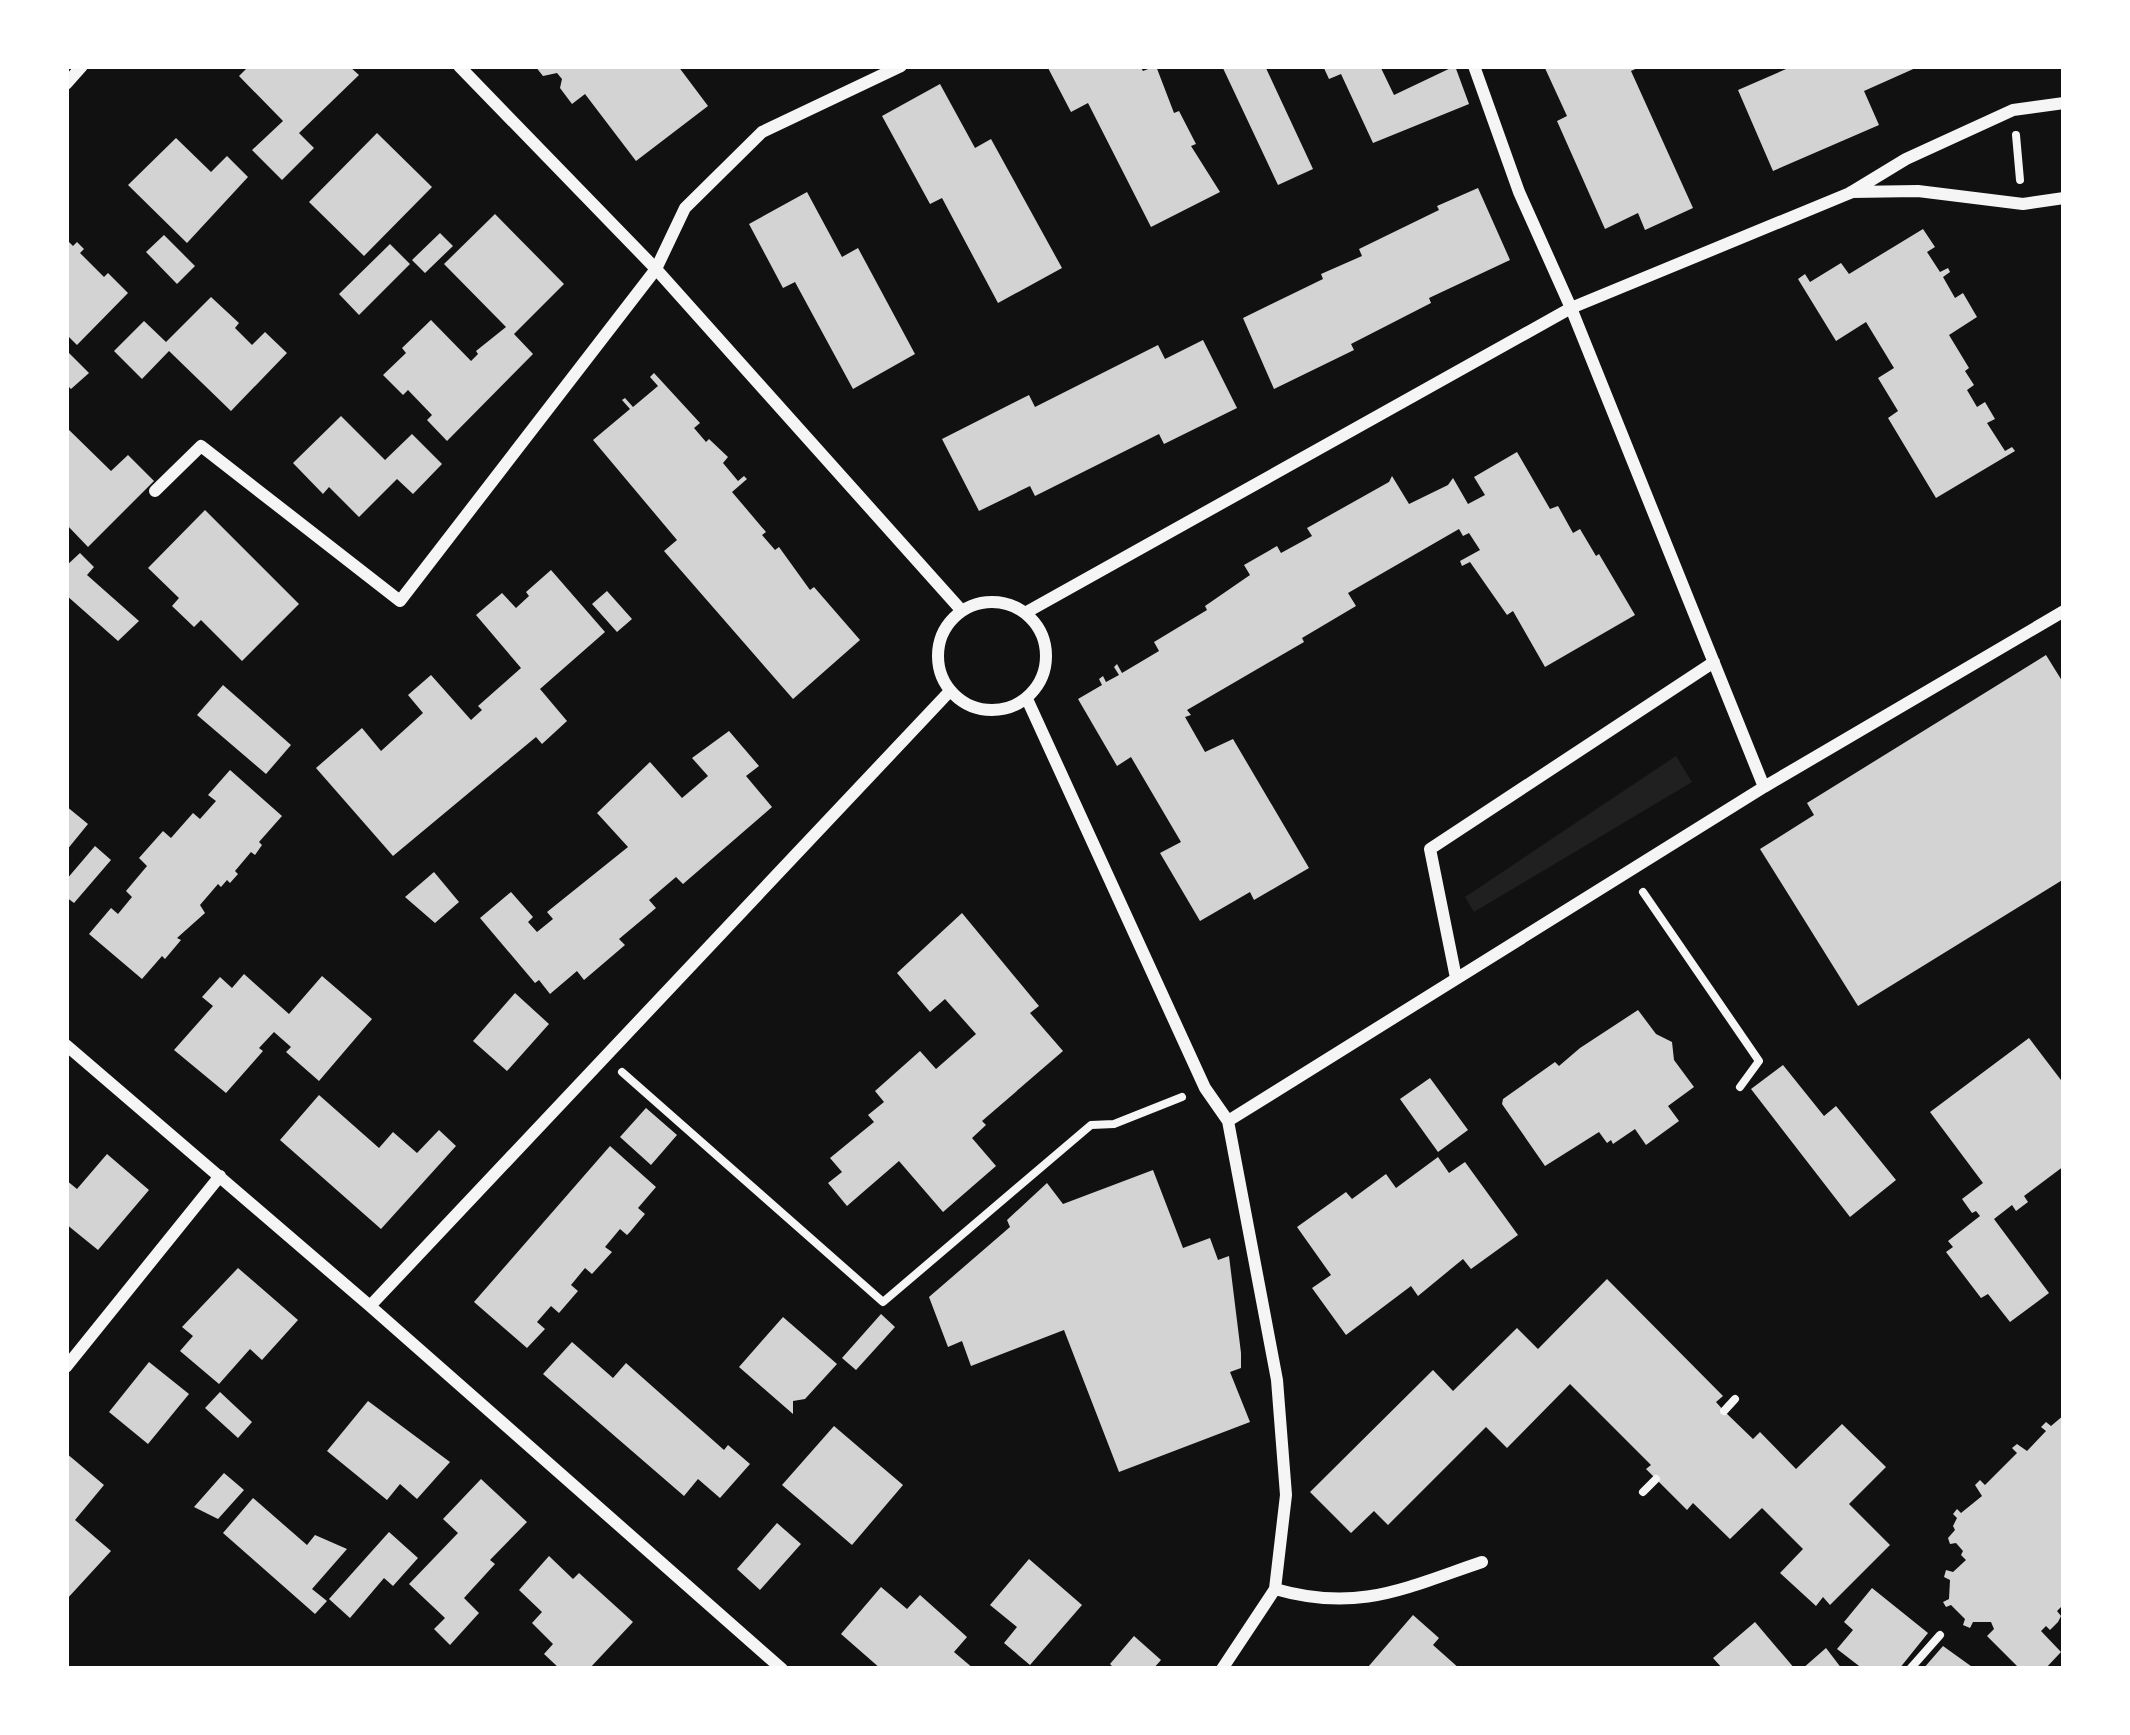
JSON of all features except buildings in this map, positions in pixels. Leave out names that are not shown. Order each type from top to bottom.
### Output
[{"type":"street","points":[[66,84],[82,66]]},
{"type":"street","points":[[459,66],[656,269],[962,611]]},
{"type":"street","points":[[155,491],[201,446],[400,601],[656,269],[685,208],[763,132],[901,66]]},
{"type":"street","points":[[1474,66],[1520,192],[1764,787]]},
{"type":"street","points":[[1025,613],[1571,308],[1850,193],[1906,159],[2013,110],[2064,103]]},
{"type":"street","points":[[1850,193],[1918,190],[2023,203],[2064,198]]},
{"type":"street","points":[[994,602],[1025,613],[1044,642],[1046,659],[1042,676],[1027,699],[1010,707],[983,710],[965,704],[950,691],[940,671],[938,649],[946,627],[962,611],[994,602]]},
{"type":"street","points":[[1228,1121],[1764,787],[2064,610]]},
{"type":"street","points":[[1456,978],[1430,849],[1714,662]]},
{"type":"street","points":[[370,1306],[950,691]]},
{"type":"street","points":[[1027,699],[1205,1088],[1228,1121],[1277,1379],[1286,1495],[1276,1589],[1222,1669]]},
{"type":"street","points":[[66,1045],[782,1669]]},
{"type":"street","points":[[66,1367],[220,1176]]},
{"type":"street","points":[[1276,1589],[1315,1601],[1362,1600],[1482,1562]]},
{"type":"path","points":[[2013,110],[2023,203]]},
{"type":"path","points":[[1629,872],[1760,1061],[1740,1087]]},
{"type":"path","points":[[605,1057],[883,1302],[1090,1125],[1114,1124],[1205,1088]]},
{"type":"path","points":[[1724,1411],[1735,1399]]},
{"type":"path","points":[[1643,1492],[1656,1479]]},
{"type":"path","points":[[1910,1669],[1940,1635]]},
{"type":"shaded area","points":[[1676,756],[1692,782],[1474,912],[1465,897]]}]
